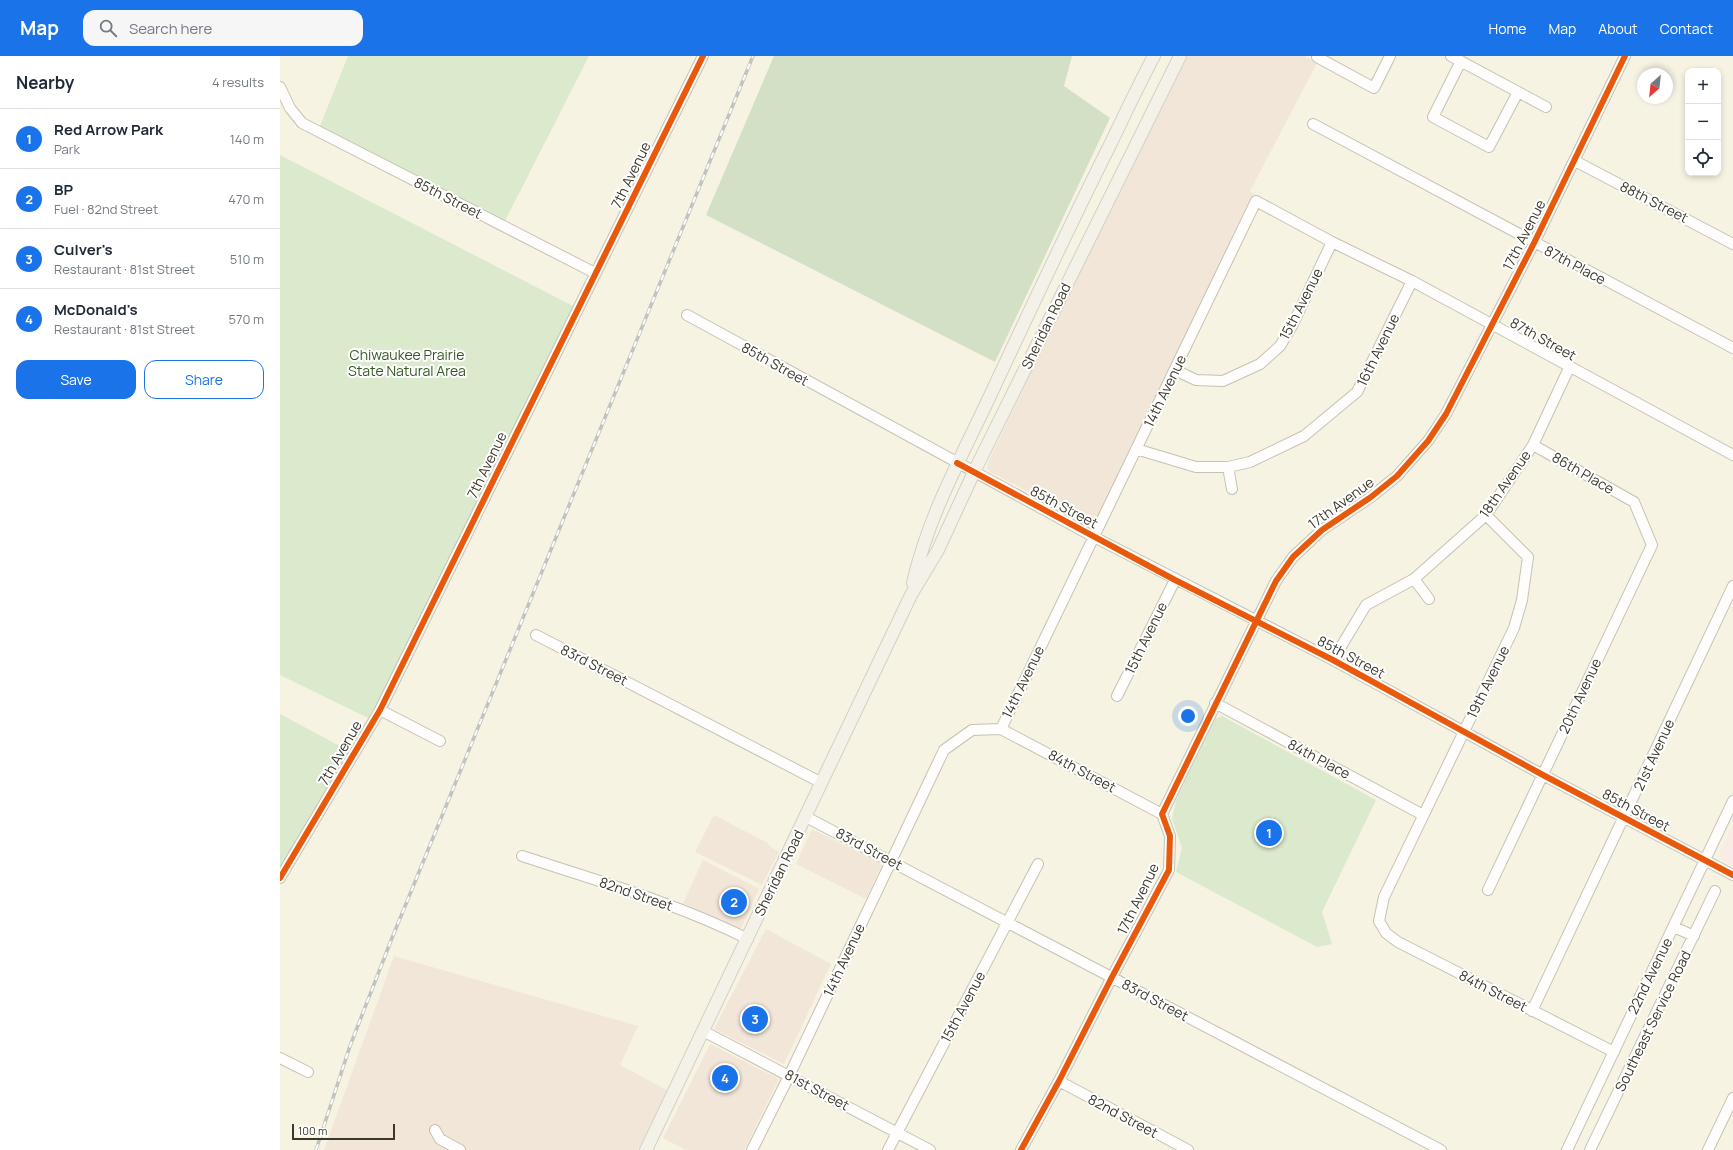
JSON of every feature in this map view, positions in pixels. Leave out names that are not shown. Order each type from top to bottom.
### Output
[{"type":"main road","name":"Sheridan Road","points":[[911,595],[919,558],[941,498],[956,463],[996,384],[1076,213],[1154,56]]},
{"type":"main road","name":"Sheridan Road","points":[[646,1150],[911,595],[938,550],[974,472],[1180,56]]},
{"type":"street","name":"7th Avenue","points":[[280,878],[380,710],[703,56]]},
{"type":"street","points":[[1318,56],[1317,57],[1374,88],[1390,56]]},
{"type":"street","points":[[1451,56],[1546,107]]},
{"type":"street","name":"17th Avenue","points":[[1021,1150],[1059,1081],[1169,870],[1170,836],[1162,814],[1276,581],[1293,558],[1322,530],[1371,497],[1397,476],[1428,441],[1446,414],[1534,243],[1625,56]]},
{"type":"street","points":[[1461,61],[1433,116],[1489,147],[1518,92]]},
{"type":"street","name":"85th Street","points":[[280,87],[290,108],[302,122],[595,273]]},
{"type":"street","name":"87th Place","points":[[1313,124],[1733,348]]},
{"type":"street","name":"88th Street","points":[[1574,161],[1733,244]]},
{"type":"street","name":"87th Street","points":[[1256,201],[1332,242],[1412,280],[1569,368],[1733,455]]},
{"type":"street","name":"14th Avenue","points":[[752,1150],[789,1076],[944,750],[972,730],[1001,729],[1256,201]]},
{"type":"street","name":"15th Avenue","points":[[1175,370],[1196,380],[1222,381],[1260,364],[1280,346],[1292,326],[1332,242]]},
{"type":"street","name":"16th Avenue","points":[[1136,448],[1196,467],[1228,467],[1250,462],[1304,436],[1357,392],[1412,280]]},
{"type":"street","name":"85th Street","points":[[687,315],[1094,537],[1256,622],[1333,660],[1463,732],[1733,875]]},
{"type":"street","name":"18th Avenue","points":[[1333,660],[1366,605],[1414,579],[1486,515],[1533,445],[1569,368]]},
{"type":"street","name":"86th Place","points":[[1533,445],[1634,502]]},
{"type":"street","points":[[1228,467],[1232,489]]},
{"type":"street","name":"20th Avenue","points":[[1488,890],[1652,545],[1634,502]]},
{"type":"street","name":"19th Avenue","points":[[1379,921],[1384,897],[1514,628],[1522,600],[1528,557],[1486,515]]},
{"type":"street","points":[[1414,579],[1429,599]]},
{"type":"street","name":"15th Avenue","points":[[1117,696],[1175,580]]},
{"type":"street","name":"21st Avenue","points":[[1532,1010],[1733,586]]},
{"type":"street","name":"83rd Street","points":[[536,635],[822,783]]},
{"type":"street","name":"84th Place","points":[[1215,703],[1423,815]]},
{"type":"street","points":[[380,710],[440,741]]},
{"type":"street","name":"84th Street","points":[[1001,729],[1162,814]]},
{"type":"street","name":"22nd Avenue","points":[[1567,1150],[1733,801]]},
{"type":"street","name":"83rd Street","points":[[806,816],[1440,1150]]},
{"type":"street","name":"82nd Street","points":[[522,856],[663,903],[711,921],[748,939]]},
{"type":"street","name":"15th Avenue","points":[[888,1150],[1038,864]]},
{"type":"street","name":"Southeast Service Road","points":[[1590,1150],[1715,891]]},
{"type":"street","name":"84th Street","points":[[1379,921],[1386,933],[1398,942],[1614,1052]]},
{"type":"street","points":[[1674,927],[1694,936]]},
{"type":"street","name":"81st Street","points":[[703,1031],[930,1150]]},
{"type":"street","points":[[280,1058],[308,1072]]},
{"type":"street","name":"82nd Street","points":[[1059,1081],[1188,1150]]},
{"type":"street","points":[[1708,1150],[1733,1098]]},
{"type":"street","points":[[435,1130],[440,1140],[460,1150]]},
{"type":"shaded area","points":[[1186,56],[1304,56],[1317,63],[1250,191],[1254,194],[1098,517],[1090,524],[992,473],[987,469],[988,462],[1160,104]]},
{"type":"shaded area","points":[[714,815],[768,843],[770,847],[779,852],[762,885],[695,852]]},
{"type":"shaded area","points":[[1733,825],[1733,866],[1722,860],[1720,857],[1720,851]]},
{"type":"shaded area","points":[[812,829],[882,864],[866,899],[796,864]]},
{"type":"shaded area","points":[[703,860],[759,889],[740,931],[683,903]]},
{"type":"shaded area","points":[[766,929],[831,964],[784,1064],[714,1029]]},
{"type":"shaded area","points":[[394,956],[638,1026],[620,1065],[667,1090],[638,1150],[324,1150]]},
{"type":"shaded area","points":[[710,1044],[779,1079],[744,1150],[686,1150],[663,1138]]},
{"type":"green space","points":[[348,56],[589,56],[505,221],[320,126]]},
{"type":"green space","points":[[774,56],[1072,56],[1064,86],[1110,118],[995,362],[706,215]]},
{"type":"green space","name":"Chiwaukee Prairie State Natural Area","points":[[280,155],[575,307],[370,719],[280,675]]},
{"type":"green space","points":[[280,714],[351,752],[280,870]]},
{"type":"green space","points":[[1222,716],[1376,800],[1322,912],[1332,944],[1317,947],[1176,872],[1182,848],[1172,819],[1176,800],[1215,719]]},
{"type":"railway","points":[[316,1150],[350,1046],[392,938],[753,56]]},
{"type":"cycle path","points":[[280,878],[380,710],[703,56]]},
{"type":"cycle path","points":[[1021,1150],[1059,1081],[1169,870],[1170,836],[1162,814],[1276,581],[1293,557],[1322,530],[1371,497],[1397,476],[1428,441],[1446,414],[1534,243],[1625,56]]},
{"type":"cycle path","points":[[957,463],[1175,580],[1333,660],[1543,775],[1733,875]]},
{"type":"place","name":"Red Arrow Park","points":[[1269,833]]},
{"type":"place","name":"BP","points":[[734,902]]},
{"type":"place","name":"Culver's","points":[[755,1019]]},
{"type":"place","name":"McDonald's","points":[[725,1078]]}]
